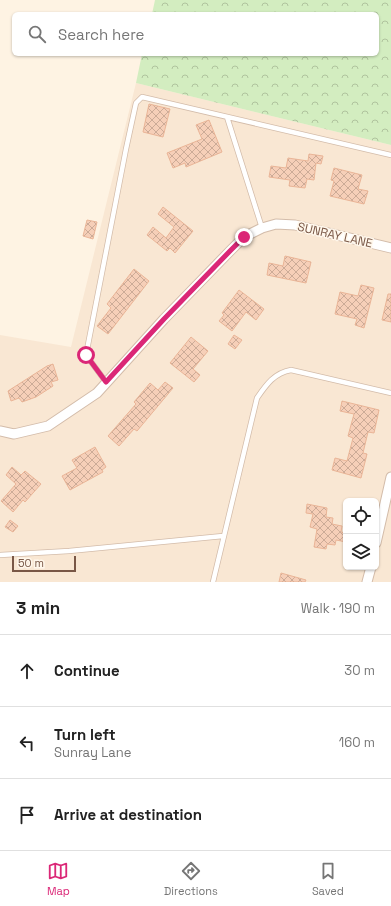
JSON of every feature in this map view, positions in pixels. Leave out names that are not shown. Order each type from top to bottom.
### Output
[{"type":"street","name":"SUNRAY LANE","points":[[0,431],[14,434],[48,426],[97,393],[244,237],[262,228],[276,224],[295,224],[391,248]]},
{"type":"street","points":[[378,534],[391,477]]},
{"type":"street","points":[[367,582],[369,570]]},
{"type":"lane","points":[[106,382],[86,355],[126,149],[136,103],[142,97],[391,155]]},
{"type":"lane","points":[[227,117],[262,228]]},
{"type":"lane","points":[[213,582],[257,398],[272,379],[282,372],[291,370],[391,393]]},
{"type":"lane","points":[[0,555],[69,551],[223,536]]},
{"type":"shaded area","points":[[136,83],[391,145],[391,582],[0,582],[0,335],[71,347]]},
{"type":"green space","points":[[155,0],[391,0],[391,145],[136,83],[142,56],[379,56],[379,12],[152,12]]},
{"type":"building","points":[[149,104],[170,109],[163,137],[143,132]]},
{"type":"building","points":[[209,120],[222,152],[186,167],[185,163],[173,168],[167,153],[202,139],[196,125]]},
{"type":"building","points":[[309,154],[323,156],[321,164],[316,163],[314,180],[307,179],[305,188],[289,186],[290,180],[269,177],[271,166],[286,168],[288,158],[308,161]]},
{"type":"building","points":[[334,168],[362,175],[358,189],[368,191],[364,204],[330,196],[334,181],[331,180]]},
{"type":"building","points":[[163,207],[193,231],[175,253],[170,248],[167,251],[147,235],[153,227],[166,238],[174,227],[158,214]]},
{"type":"building","points":[[87,220],[97,222],[93,239],[83,236]]},
{"type":"building","points":[[285,256],[311,262],[306,283],[267,275],[269,263],[283,266]]},
{"type":"building","points":[[134,269],[149,281],[108,334],[97,326],[111,308],[107,304]]},
{"type":"building","points":[[361,285],[374,288],[364,328],[355,325],[357,319],[335,314],[340,292],[358,296]]},
{"type":"building","points":[[239,290],[264,309],[256,320],[246,312],[232,331],[219,321],[224,315],[222,313]]},
{"type":"building","points":[[388,294],[391,294],[391,322],[382,320]]},
{"type":"building","points":[[234,335],[242,340],[235,349],[228,344]]},
{"type":"building","points":[[191,337],[208,351],[193,369],[200,375],[194,382],[170,363]]},
{"type":"building","points":[[53,364],[58,380],[51,382],[53,386],[36,397],[22,402],[19,398],[11,401],[8,391],[47,366]]},
{"type":"building","points":[[165,382],[173,388],[137,431],[134,429],[119,446],[108,436],[136,404],[134,402],[150,383],[158,390]]},
{"type":"building","points":[[342,401],[379,410],[374,433],[368,432],[363,453],[367,454],[361,478],[332,470],[335,458],[347,461],[353,438],[348,436],[354,414],[340,411]]},
{"type":"building","points":[[95,447],[106,467],[102,470],[103,472],[70,490],[62,476],[77,468],[72,460]]},
{"type":"building","points":[[12,467],[21,475],[25,471],[41,484],[25,502],[23,500],[13,512],[1,501],[16,484],[6,475]]},
{"type":"building","points":[[307,504],[327,508],[326,517],[333,518],[332,524],[342,526],[341,532],[343,532],[343,541],[336,540],[335,545],[327,544],[326,549],[314,547],[317,529],[310,527],[313,514],[306,513]]},
{"type":"building","points":[[10,520],[18,526],[13,532],[5,527]]},
{"type":"building","points":[[281,573],[306,580],[305,582],[279,582]]},
{"type":"route","points":[[86,355],[106,382],[164,319],[244,237]]}]
